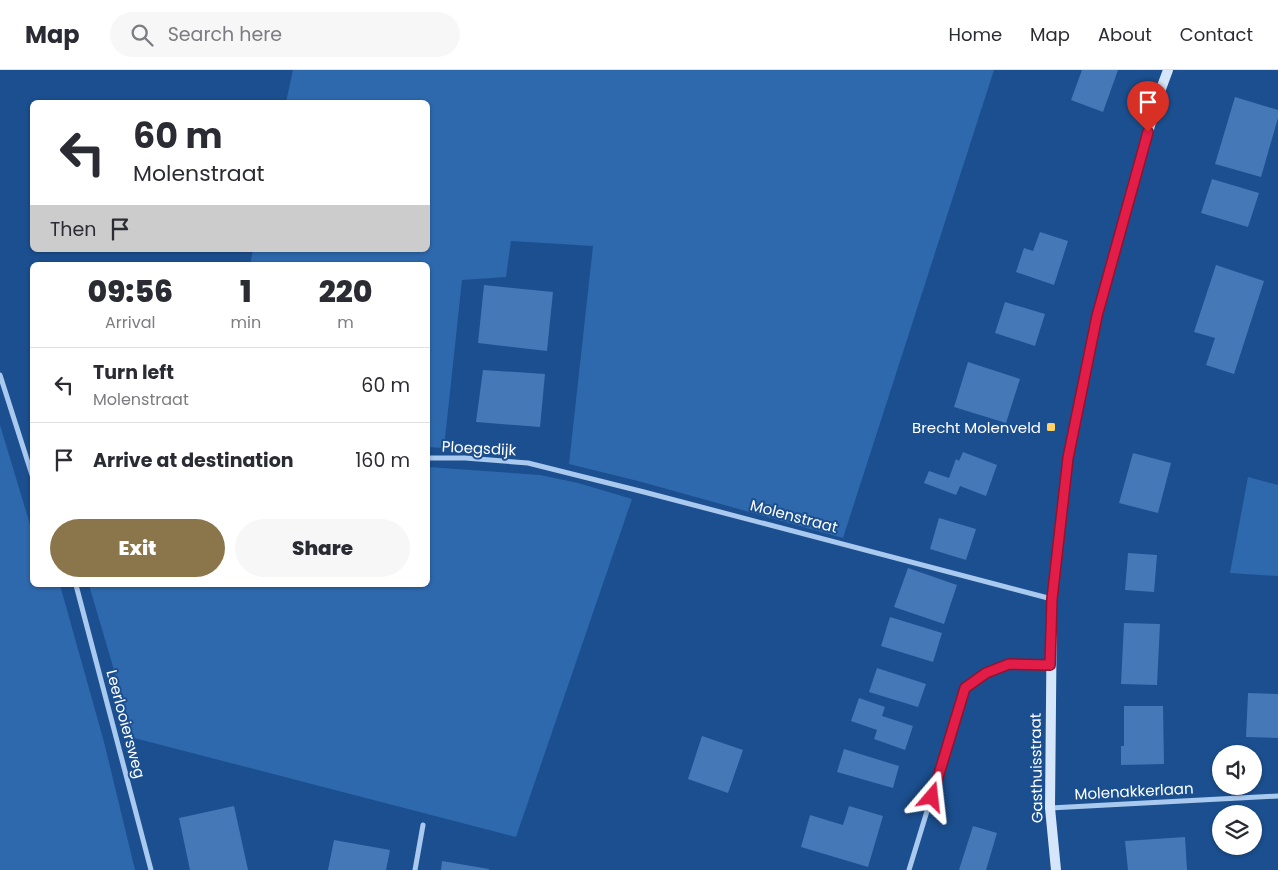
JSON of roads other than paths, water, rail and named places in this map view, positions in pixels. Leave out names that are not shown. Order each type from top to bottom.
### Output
[{"type":"main road","points":[[1050,665],[1052,599],[1068,458],[1097,316],[1158,96],[1168,70]]},
{"type":"main road","name":"Gasthuisstraat","points":[[1050,665],[1050,808],[1056,870]]},
{"type":"street","points":[[0,375],[30,469]]},
{"type":"street","name":"Ploegsdijk","points":[[430,458],[465,458],[528,463]]},
{"type":"street","name":"Molenstraat","points":[[528,463],[1052,599]]},
{"type":"street","name":"Leerlooiersweg","points":[[77,587],[151,870]]},
{"type":"street","points":[[909,870],[965,688],[986,673],[1009,664],[1050,665]]},
{"type":"street","name":"Molenakkerlaan","points":[[1050,808],[1278,796]]},
{"type":"street","points":[[415,870],[423,825]]},
{"type":"place","name":"Brecht Molenveld","points":[[1051,427]]}]
